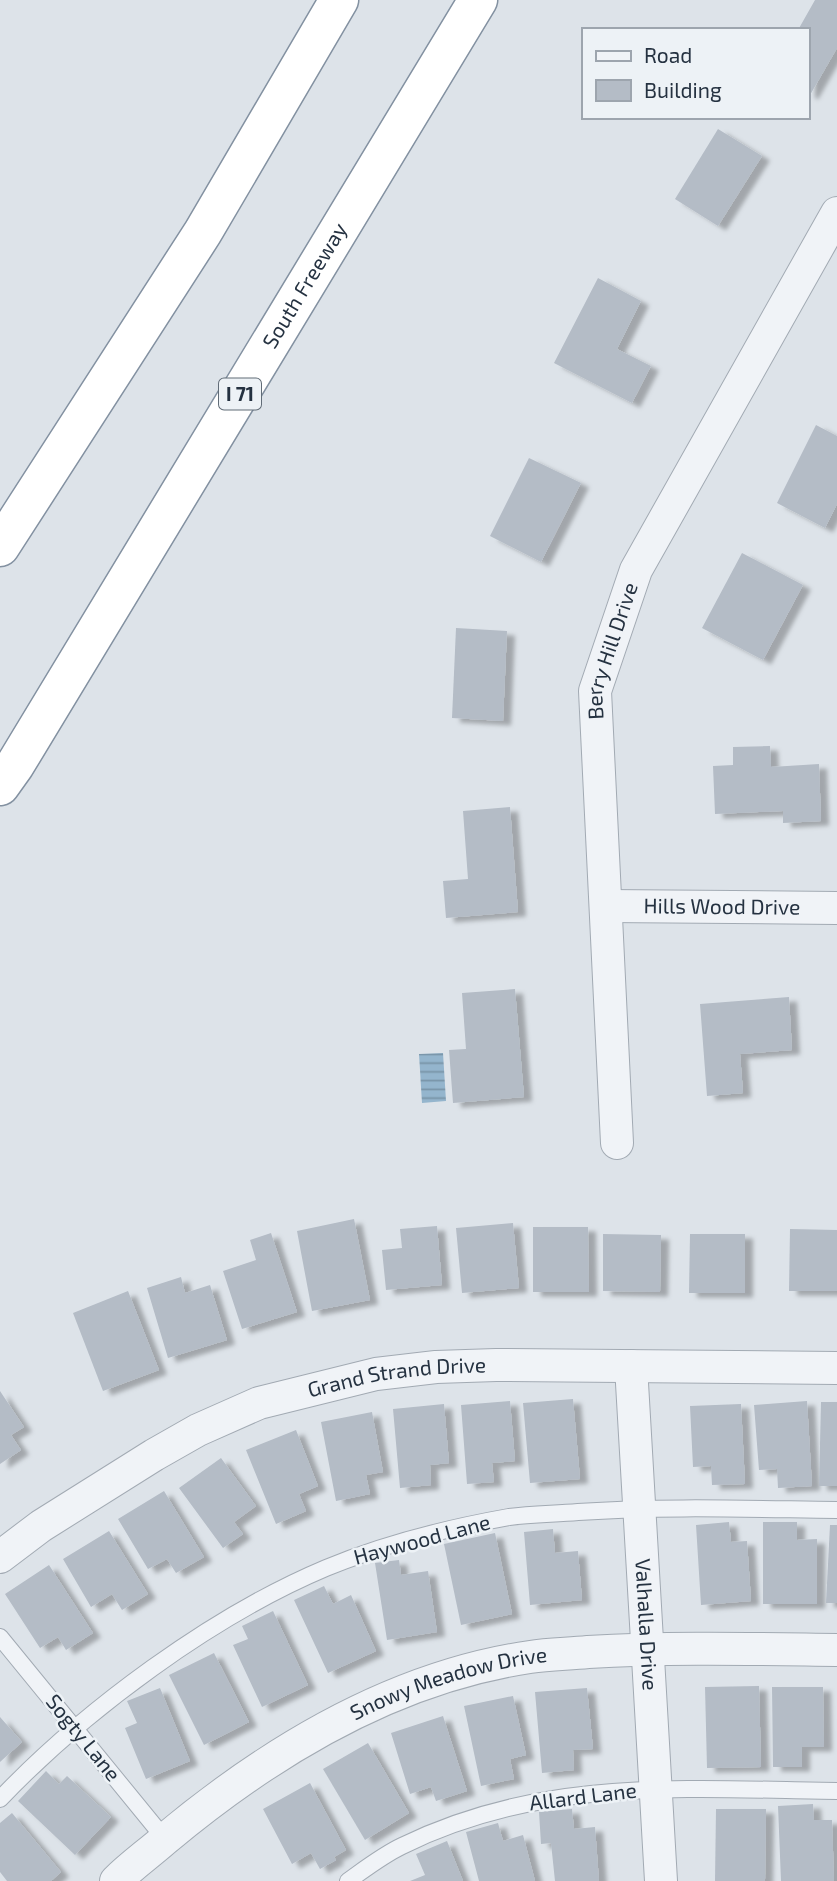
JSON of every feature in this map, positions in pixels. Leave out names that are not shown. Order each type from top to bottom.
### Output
[{"type":"highway","points":[[0,547],[203,232],[339,0]]},
{"type":"highway","name":"South Freeway","points":[[0,786],[478,0]]},
{"type":"street","name":"Berry Hill Drive","points":[[617,1143],[595,691],[636,570],[837,213]]},
{"type":"street","name":"Hills Wood Drive","points":[[606,906],[837,908]]},
{"type":"street","name":"Valhalla Drive","points":[[631,1366],[661,1881]]},
{"type":"street","name":"Grand Strand Drive","points":[[0,1557],[41,1526],[198,1430],[259,1403],[376,1374],[436,1367],[837,1368]]},
{"type":"street","name":"Snowy Meadow Drive","points":[[116,1881],[226,1790],[340,1720],[384,1698],[482,1666],[531,1656],[647,1648],[837,1650]]},
{"type":"lane","name":"Haywood Lane","points":[[0,1799],[75,1729],[150,1670],[269,1595],[326,1568],[384,1547],[512,1517],[639,1508],[837,1510]]},
{"type":"lane","name":"Sogty Lane","points":[[0,1637],[165,1839]]},
{"type":"lane","name":"Allard Lane","points":[[348,1881],[399,1847],[486,1812],[568,1795],[655,1789],[837,1791]]},
{"type":"water","points":[[443,1053],[446,1101],[422,1103],[419,1054]]},
{"type":"building","points":[[815,0],[837,0],[837,48],[810,95],[809,28],[799,28]]},
{"type":"building","points":[[718,129],[762,156],[718,226],[675,199]]},
{"type":"building","points":[[598,278],[641,301],[617,349],[651,366],[632,403],[554,363]]},
{"type":"building","points":[[816,425],[837,436],[837,504],[825,528],[777,503]]},
{"type":"building","points":[[529,458],[581,483],[541,562],[490,536]]},
{"type":"building","points":[[742,553],[803,585],[763,660],[702,628]]},
{"type":"building","points":[[456,628],[507,631],[503,721],[452,718]]},
{"type":"building","points":[[770,746],[771,767],[819,764],[821,821],[783,823],[783,811],[715,814],[713,766],[733,765],[733,747]]},
{"type":"building","points":[[510,807],[518,912],[446,918],[443,881],[468,879],[463,811]]},
{"type":"building","points":[[515,989],[524,1097],[453,1103],[449,1050],[466,1049],[462,993]]},
{"type":"building","points":[[789,997],[792,1050],[740,1054],[743,1093],[707,1096],[700,1004]]},
{"type":"building","points":[[354,1219],[370,1300],[312,1311],[297,1231]]},
{"type":"building","points":[[513,1223],[519,1288],[462,1293],[456,1228]]},
{"type":"building","points":[[437,1226],[442,1285],[386,1290],[382,1250],[402,1248],[400,1229]]},
{"type":"building","points":[[533,1227],[588,1227],[589,1292],[533,1292]]},
{"type":"building","points":[[790,1229],[837,1230],[837,1291],[789,1291]]},
{"type":"building","points":[[271,1233],[297,1312],[242,1329],[223,1271],[256,1260],[250,1240]]},
{"type":"building","points":[[603,1234],[661,1235],[660,1292],[603,1291]]},
{"type":"building","points":[[690,1234],[745,1234],[745,1293],[689,1293]]},
{"type":"building","points":[[181,1277],[185,1293],[210,1285],[227,1340],[168,1358],[147,1288]]},
{"type":"building","points":[[128,1291],[159,1370],[103,1391],[73,1313]]},
{"type":"building","points":[[0,1391],[24,1427],[11,1435],[21,1450],[0,1464]]},
{"type":"building","points":[[573,1399],[580,1479],[530,1483],[523,1403]]},
{"type":"building","points":[[510,1401],[515,1461],[492,1463],[494,1482],[467,1484],[461,1405]]},
{"type":"building","points":[[807,1401],[812,1486],[778,1488],[777,1469],[759,1470],[754,1405]]},
{"type":"building","points":[[821,1402],[837,1402],[837,1486],[819,1486]]},
{"type":"building","points":[[444,1404],[449,1463],[430,1465],[431,1485],[400,1488],[393,1409]]},
{"type":"building","points":[[741,1404],[745,1484],[712,1485],[711,1466],[693,1467],[690,1406]]},
{"type":"building","points":[[372,1412],[383,1472],[366,1475],[370,1494],[336,1501],[321,1422]]},
{"type":"building","points":[[296,1430],[318,1486],[299,1494],[306,1511],[276,1524],[246,1450]]},
{"type":"building","points":[[221,1458],[256,1506],[234,1522],[243,1534],[223,1548],[179,1488]]},
{"type":"building","points":[[164,1491],[204,1557],[176,1573],[167,1559],[148,1569],[118,1519]]},
{"type":"building","points":[[729,1522],[731,1542],[747,1541],[751,1601],[701,1605],[696,1525]]},
{"type":"building","points":[[763,1522],[797,1522],[797,1540],[817,1539],[817,1604],[763,1604]]},
{"type":"building","points":[[830,1525],[837,1525],[837,1603],[826,1603]]},
{"type":"building","points":[[553,1529],[555,1553],[578,1551],[582,1600],[530,1605],[524,1532]]},
{"type":"building","points":[[109,1531],[148,1594],[122,1610],[112,1594],[91,1607],[63,1559]]},
{"type":"building","points":[[495,1533],[512,1614],[461,1625],[444,1544]]},
{"type":"building","points":[[399,1560],[401,1575],[428,1571],[437,1632],[387,1640],[375,1563]]},
{"type":"building","points":[[49,1565],[93,1633],[66,1650],[58,1637],[40,1648],[5,1594]]},
{"type":"building","points":[[324,1586],[333,1604],[351,1595],[376,1651],[328,1673],[294,1600]]},
{"type":"building","points":[[273,1611],[308,1685],[262,1707],[233,1645],[248,1639],[242,1626]]},
{"type":"building","points":[[214,1653],[249,1722],[204,1745],[169,1675]]},
{"type":"building","points":[[759,1686],[761,1767],[707,1768],[705,1687]]},
{"type":"building","points":[[772,1687],[823,1687],[824,1747],[802,1747],[802,1767],[773,1767]]},
{"type":"building","points":[[160,1688],[190,1761],[146,1779],[125,1728],[137,1723],[127,1701]]},
{"type":"building","points":[[587,1688],[593,1749],[573,1750],[574,1770],[542,1773],[535,1692]]},
{"type":"building","points":[[513,1696],[526,1755],[510,1759],[514,1779],[481,1786],[464,1706]]},
{"type":"building","points":[[443,1716],[467,1791],[436,1801],[431,1787],[410,1794],[391,1733]]},
{"type":"building","points":[[0,1717],[22,1742],[0,1762]]},
{"type":"building","points":[[368,1743],[409,1813],[365,1840],[323,1769]]},
{"type":"building","points":[[46,1771],[59,1784],[67,1776],[111,1817],[75,1855],[18,1801]]},
{"type":"building","points":[[310,1783],[346,1850],[334,1857],[336,1860],[320,1869],[311,1853],[292,1864],[263,1809]]},
{"type":"building","points":[[813,1804],[814,1820],[832,1820],[834,1881],[781,1881],[778,1806]]},
{"type":"building","points":[[572,1809],[574,1829],[595,1827],[599,1881],[555,1881],[551,1843],[541,1844],[539,1812]]},
{"type":"building","points":[[716,1809],[766,1809],[765,1881],[715,1881]]},
{"type":"building","points":[[12,1813],[61,1872],[51,1881],[7,1881],[0,1872],[0,1823]]},
{"type":"building","points":[[498,1823],[503,1841],[523,1835],[535,1881],[479,1881],[466,1832]]},
{"type":"building","points":[[447,1841],[463,1881],[410,1881],[425,1875],[416,1854]]}]
